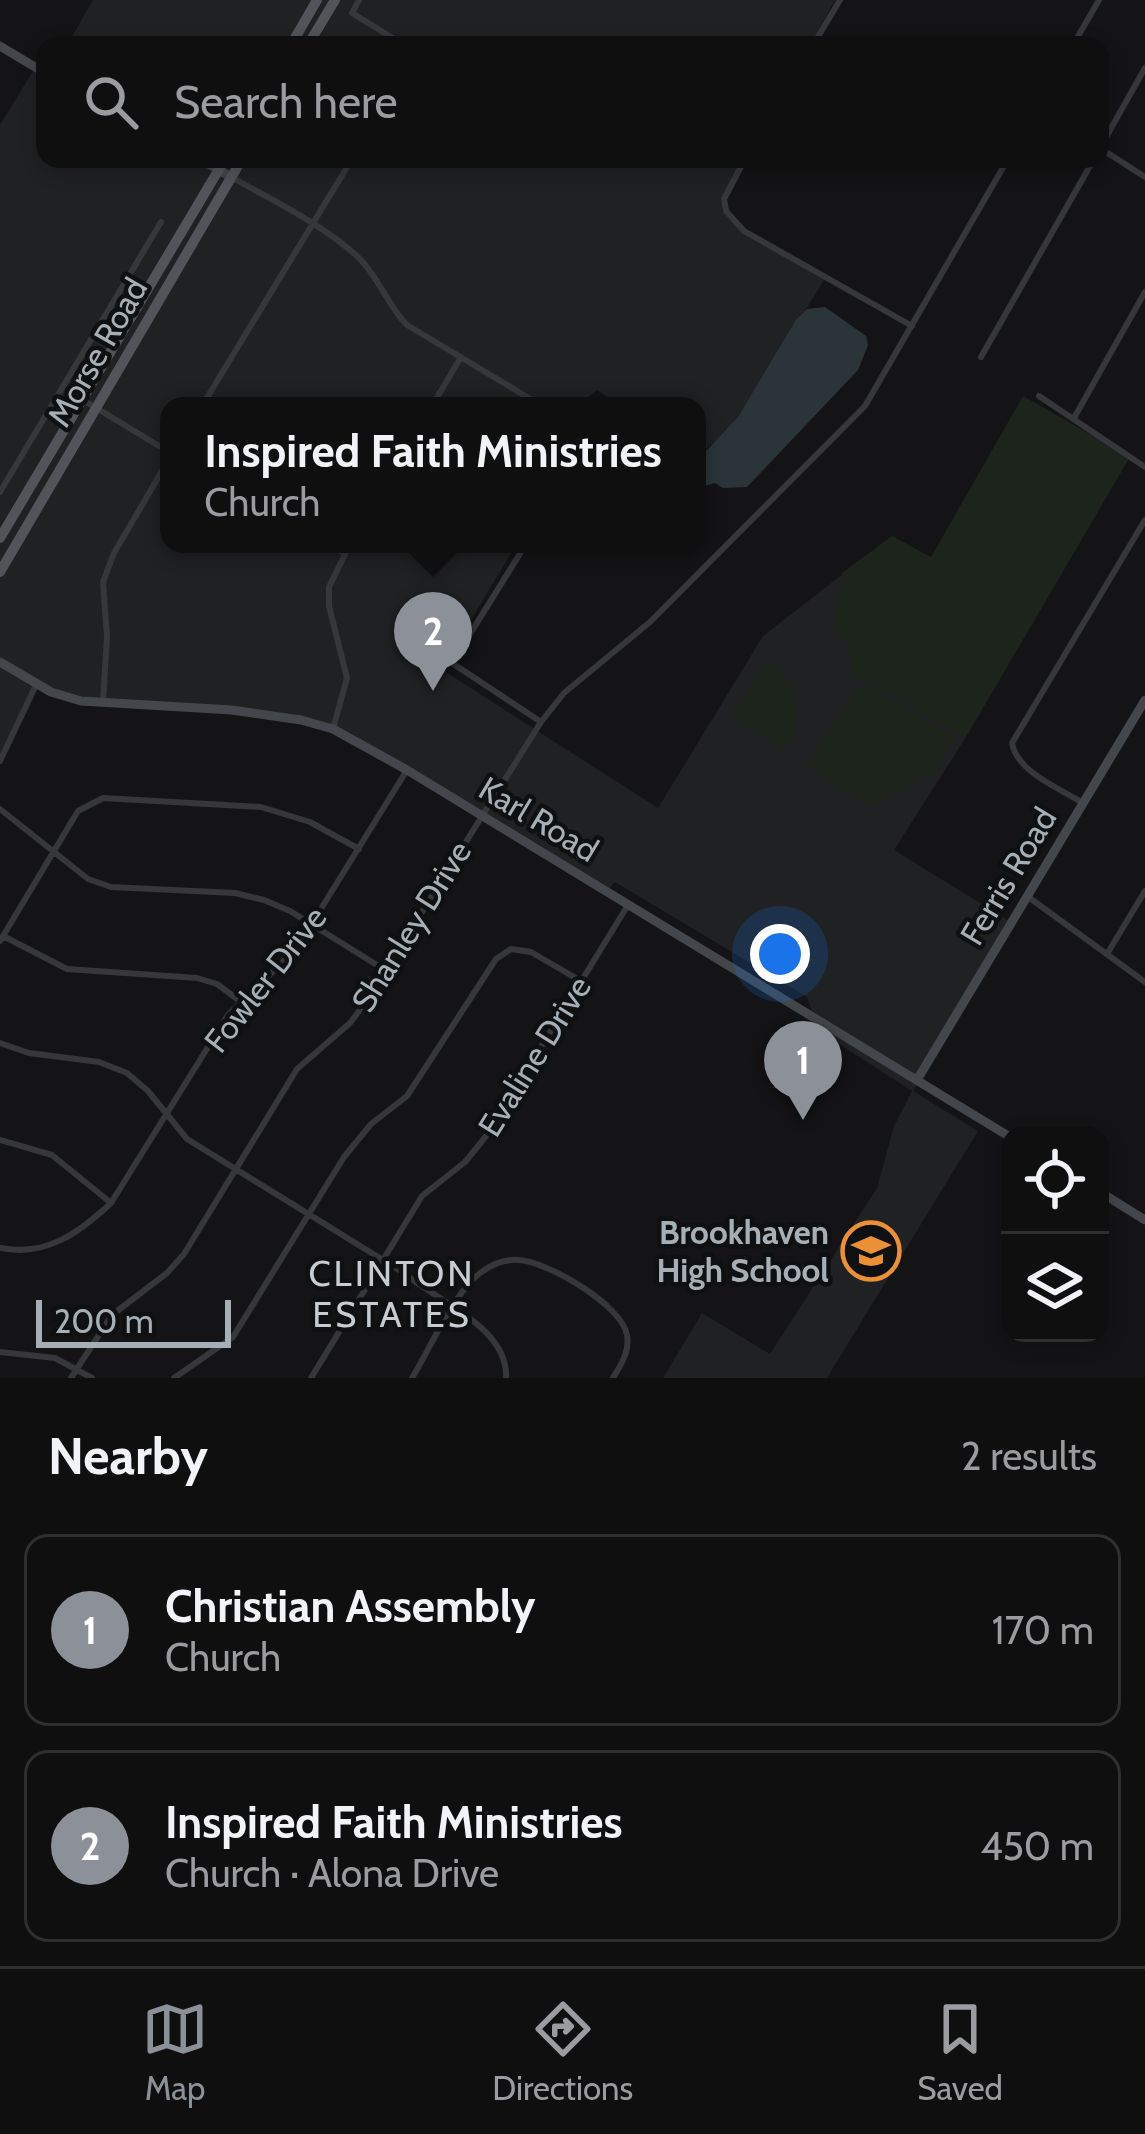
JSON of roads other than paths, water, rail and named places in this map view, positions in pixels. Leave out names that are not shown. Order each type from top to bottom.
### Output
[{"type":"main road","points":[[296,36],[317,0]]},
{"type":"main road","points":[[313,36],[335,0]]},
{"type":"main road","points":[[0,46],[36,68]]},
{"type":"main road","name":"Morse Road","points":[[0,538],[225,169]]},
{"type":"main road","name":"Morse Road","points":[[0,572],[96,408],[225,169]]},
{"type":"main road","name":"Karl Road","points":[[0,662],[36,685],[103,704],[246,711],[333,729],[1001,1132]]},
{"type":"main road","name":"Ferris Road","points":[[916,1080],[1083,802],[1141,716],[1145,700]]},
{"type":"main road","points":[[1109,1198],[1145,1220]]},
{"type":"street","points":[[359,0],[352,13],[389,36]]},
{"type":"street","points":[[818,36],[840,0]]},
{"type":"street","points":[[1078,36],[1099,0]]},
{"type":"street","points":[[1109,132],[1145,68]]},
{"type":"street","points":[[1109,154],[1145,177]]},
{"type":"street","points":[[207,397],[346,168]]},
{"type":"street","points":[[740,168],[728,188],[726,211],[744,231],[912,326]]},
{"type":"street","name":"Shanley Drive","points":[[70,1378],[112,1315],[184,1254],[297,1069],[350,1023],[564,693],[650,622],[852,420],[1003,168]]},
{"type":"street","points":[[981,357],[1089,168]]},
{"type":"street","points":[[225,169],[359,259],[407,325],[527,397]]},
{"type":"street","points":[[0,492],[161,222]]},
{"type":"street","points":[[1074,418],[1145,292]]},
{"type":"street","points":[[437,397],[461,357]]},
{"type":"street","points":[[1039,396],[1145,467]]},
{"type":"street","points":[[83,400],[160,450]]},
{"type":"street","points":[[103,704],[107,654],[103,582],[160,472]]},
{"type":"street","points":[[1083,802],[1017,759],[1012,743],[1145,520]]},
{"type":"street","points":[[520,553],[452,663],[542,722]]},
{"type":"street","points":[[333,729],[347,678],[328,606],[329,586],[344,554]]},
{"type":"street","points":[[0,760],[36,685]]},
{"type":"street","name":"Fowler Drive","points":[[0,1248],[26,1251],[54,1244],[111,1203],[240,1000],[279,968],[312,925],[407,770]]},
{"type":"street","points":[[240,1000],[217,984],[196,978],[68,969],[1,938],[85,805],[117,798],[252,806],[310,822],[359,849]]},
{"type":"street","points":[[0,809],[52,854],[96,883],[251,896],[312,925],[386,970]]},
{"type":"street","points":[[1107,954],[1145,891]]},
{"type":"street","points":[[1028,896],[1145,982]]},
{"type":"street","name":"Evaline Drive","points":[[311,1378],[422,1196],[465,1162],[487,1135],[628,904]]},
{"type":"street","points":[[174,1378],[233,1336],[360,1135],[422,1077],[496,958],[511,949],[531,952],[581,981]]},
{"type":"street","points":[[0,1042],[29,1053],[112,1066],[140,1083],[187,1139],[383,1260],[499,1344],[507,1364],[506,1378]]},
{"type":"street","points":[[0,1140],[52,1155],[111,1203]]},
{"type":"street","points":[[412,1378],[474,1277],[502,1262],[517,1260],[547,1268],[608,1305],[623,1322],[627,1351],[613,1378]]},
{"type":"street","points":[[0,1352],[43,1355],[92,1378]]},
{"type":"place","name":"Inspired Faith Ministries","points":[[433,691]]},
{"type":"place","name":"Christian Assembly","points":[[803,1120]]},
{"type":"place","name":"Brookhaven High School","points":[[871,1251]]},
{"type":"district","name":"CLINTON ESTATES","points":[[392,1294]]}]
